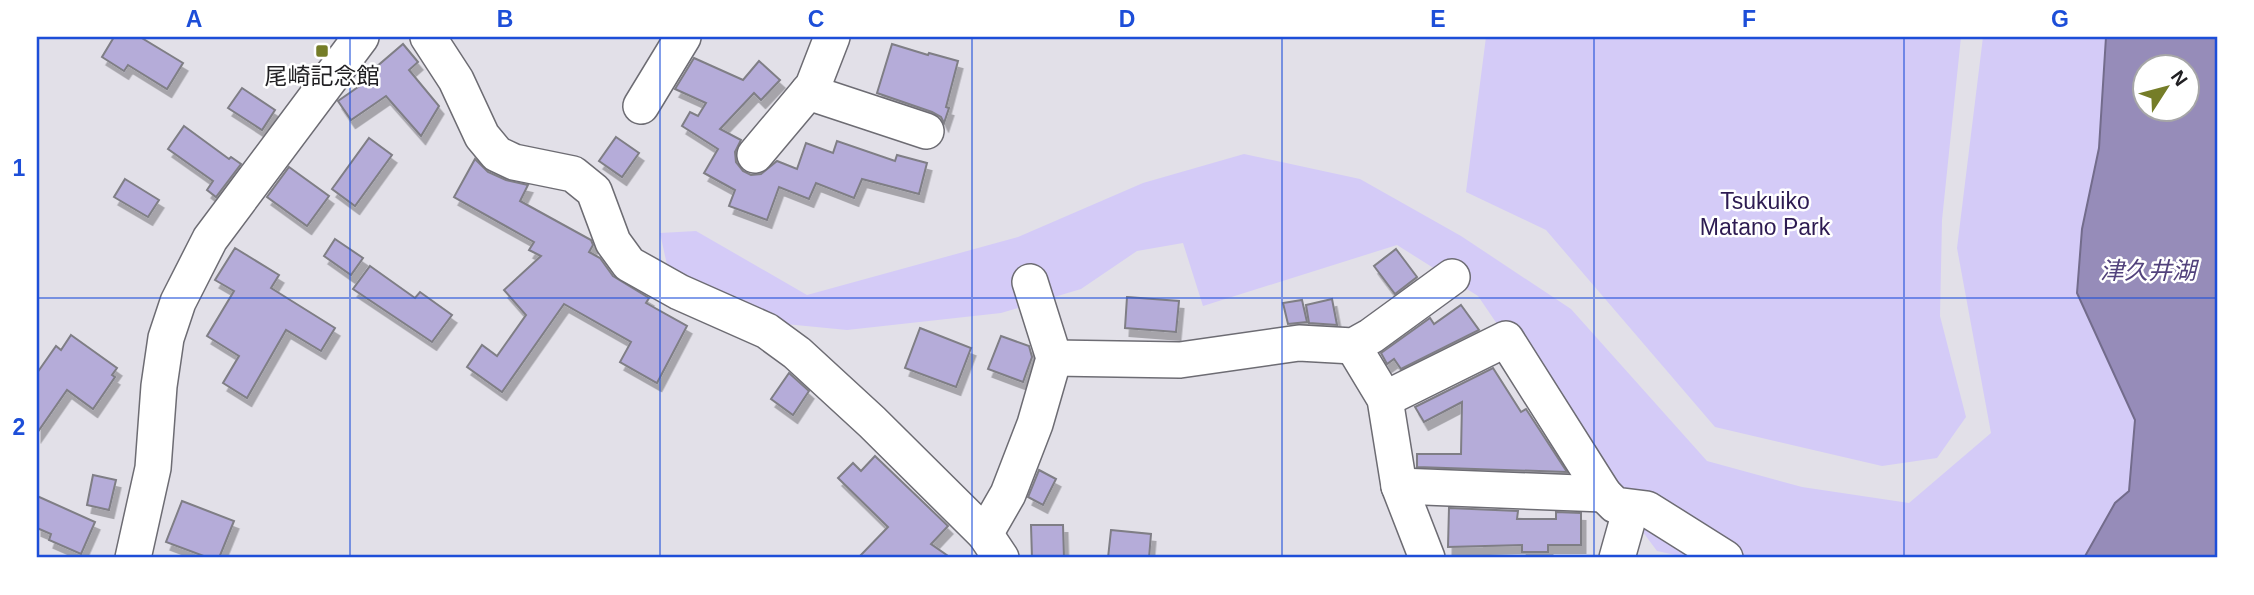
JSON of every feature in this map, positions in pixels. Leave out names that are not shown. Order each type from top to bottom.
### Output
[{"type":"street","points":[[133,558],[153,468],[159,386],[166,338],[178,302],[210,239],[361,37]]},
{"type":"street","points":[[428,37],[456,80],[482,136],[497,154],[514,162],[573,174],[594,191],[613,242],[629,264],[679,292],[767,331],[797,353],[872,422],[993,546],[1035,424],[1054,358],[1030,282]]},
{"type":"street","points":[[641,106],[683,37]]},
{"type":"street","points":[[755,155],[813,86],[832,37]]},
{"type":"street","points":[[808,92],[926,131]]},
{"type":"street","points":[[1054,358],[1181,360],[1298,343],[1353,346],[1452,277]]},
{"type":"street","points":[[1385,400],[1506,339],[1617,500],[1617,558]]},
{"type":"street","points":[[1353,346],[1385,400],[1399,486],[1427,558]]},
{"type":"street","points":[[1399,486],[1617,500],[1647,509],[1726,558]]},
{"type":"green space","name":"Tsukuiko Matano Park","points":[[1486,37],[1961,37],[1942,220],[1940,316],[1966,417],[1937,458],[1882,466],[1715,427],[1546,230],[1466,192]]},
{"type":"green space","points":[[1983,37],[2106,37],[2099,148],[2082,229],[2077,293],[2135,420],[2129,491],[2085,558],[1689,558],[1657,551],[1593,465],[1478,296],[1397,245],[1203,306],[1183,243],[1137,251],[1081,289],[1001,313],[847,330],[775,323],[667,265],[660,233],[696,231],[807,295],[1018,237],[1143,183],[1244,154],[1360,179],[1461,236],[1571,309],[1707,461],[1802,487],[1909,503],[1991,433],[1957,248]]},
{"type":"water","name":"津久井湖","points":[[2106,37],[2217,37],[2217,558],[2084,558],[2115,503],[2129,491],[2135,420],[2077,293],[2082,229],[2099,148]]},
{"type":"building","points":[[114,37],[140,37],[183,63],[167,89],[128,65],[124,71],[102,57]]},
{"type":"building","points":[[403,44],[418,62],[409,70],[439,106],[421,136],[386,96],[351,120],[338,101],[371,78],[368,74]]},
{"type":"building","points":[[892,44],[958,61],[944,123],[941,117],[932,112],[877,93]]},
{"type":"building","points":[[694,58],[743,80],[759,61],[780,80],[761,100],[754,93],[720,129],[741,140],[735,152],[736,162],[743,171],[751,175],[761,174],[777,161],[797,169],[806,143],[833,153],[837,141],[895,161],[897,155],[927,163],[919,194],[862,179],[854,198],[816,183],[809,199],[779,187],[767,220],[729,206],[735,190],[704,173],[718,149],[682,126],[690,112],[698,116],[706,103],[675,89]]},
{"type":"building","points":[[242,88],[275,110],[262,130],[228,108]]},
{"type":"building","points":[[184,126],[229,159],[231,157],[241,164],[216,197],[207,190],[213,181],[168,149]]},
{"type":"building","points":[[616,137],[639,153],[622,177],[599,161]]},
{"type":"building","points":[[369,138],[392,155],[355,206],[332,189]]},
{"type":"building","points":[[475,159],[488,172],[528,185],[520,201],[591,240],[593,245],[589,252],[600,258],[613,276],[649,298],[646,303],[687,326],[657,383],[620,362],[631,342],[564,304],[502,392],[467,367],[482,345],[497,356],[526,315],[504,290],[541,256],[529,250],[534,242],[454,197]]},
{"type":"building","points":[[289,167],[329,196],[307,226],[267,197]]},
{"type":"building","points":[[125,179],[159,200],[148,217],[114,197]]},
{"type":"building","points":[[335,239],[363,258],[351,275],[324,256]]},
{"type":"building","points":[[235,248],[279,275],[271,288],[335,328],[321,351],[286,330],[247,398],[223,383],[239,356],[207,336],[234,291],[215,280]]},
{"type":"building","points":[[1396,249],[1417,277],[1395,294],[1374,266]]},
{"type":"building","points":[[370,266],[415,298],[420,292],[452,315],[432,342],[353,289]]},
{"type":"building","points":[[1127,297],[1179,301],[1176,332],[1125,328]]},
{"type":"building","points":[[1332,299],[1337,325],[1309,323],[1306,305]]},
{"type":"building","points":[[1302,300],[1307,322],[1288,324],[1283,303]]},
{"type":"building","points":[[1461,305],[1479,330],[1401,369],[1394,359],[1387,364],[1381,353],[1430,318],[1434,324]]},
{"type":"building","points":[[920,328],[971,348],[956,387],[905,368]]},
{"type":"building","points":[[71,335],[117,368],[112,375],[115,377],[93,409],[67,390],[37,433],[37,373],[56,346],[61,350]]},
{"type":"building","points":[[1001,336],[1029,346],[1032,357],[1023,382],[988,369]]},
{"type":"building","points":[[1493,368],[1521,412],[1526,409],[1567,472],[1417,467],[1417,454],[1461,454],[1462,402],[1424,422],[1415,407]]},
{"type":"building","points":[[789,373],[809,391],[793,415],[771,399]]},
{"type":"building","points":[[875,456],[948,526],[931,544],[951,558],[858,558],[888,527],[838,478],[853,463],[861,471]]},
{"type":"building","points":[[1039,470],[1056,479],[1043,505],[1028,497]]},
{"type":"building","points":[[93,475],[116,480],[109,510],[87,505]]},
{"type":"building","points":[[37,496],[95,522],[81,554],[49,540],[51,534],[37,528]]},
{"type":"building","points":[[182,501],[234,521],[219,558],[209,558],[166,542]]},
{"type":"building","points":[[1449,508],[1518,511],[1517,519],[1556,519],[1556,512],[1581,513],[1581,545],[1548,545],[1548,552],[1522,552],[1522,545],[1448,547]]},
{"type":"building","points":[[1031,525],[1063,525],[1064,558],[1032,558]]},
{"type":"building","points":[[1111,530],[1151,534],[1149,558],[1108,558]]},
{"type":"place","name":"尾崎記念館","points":[[322,51]]}]
